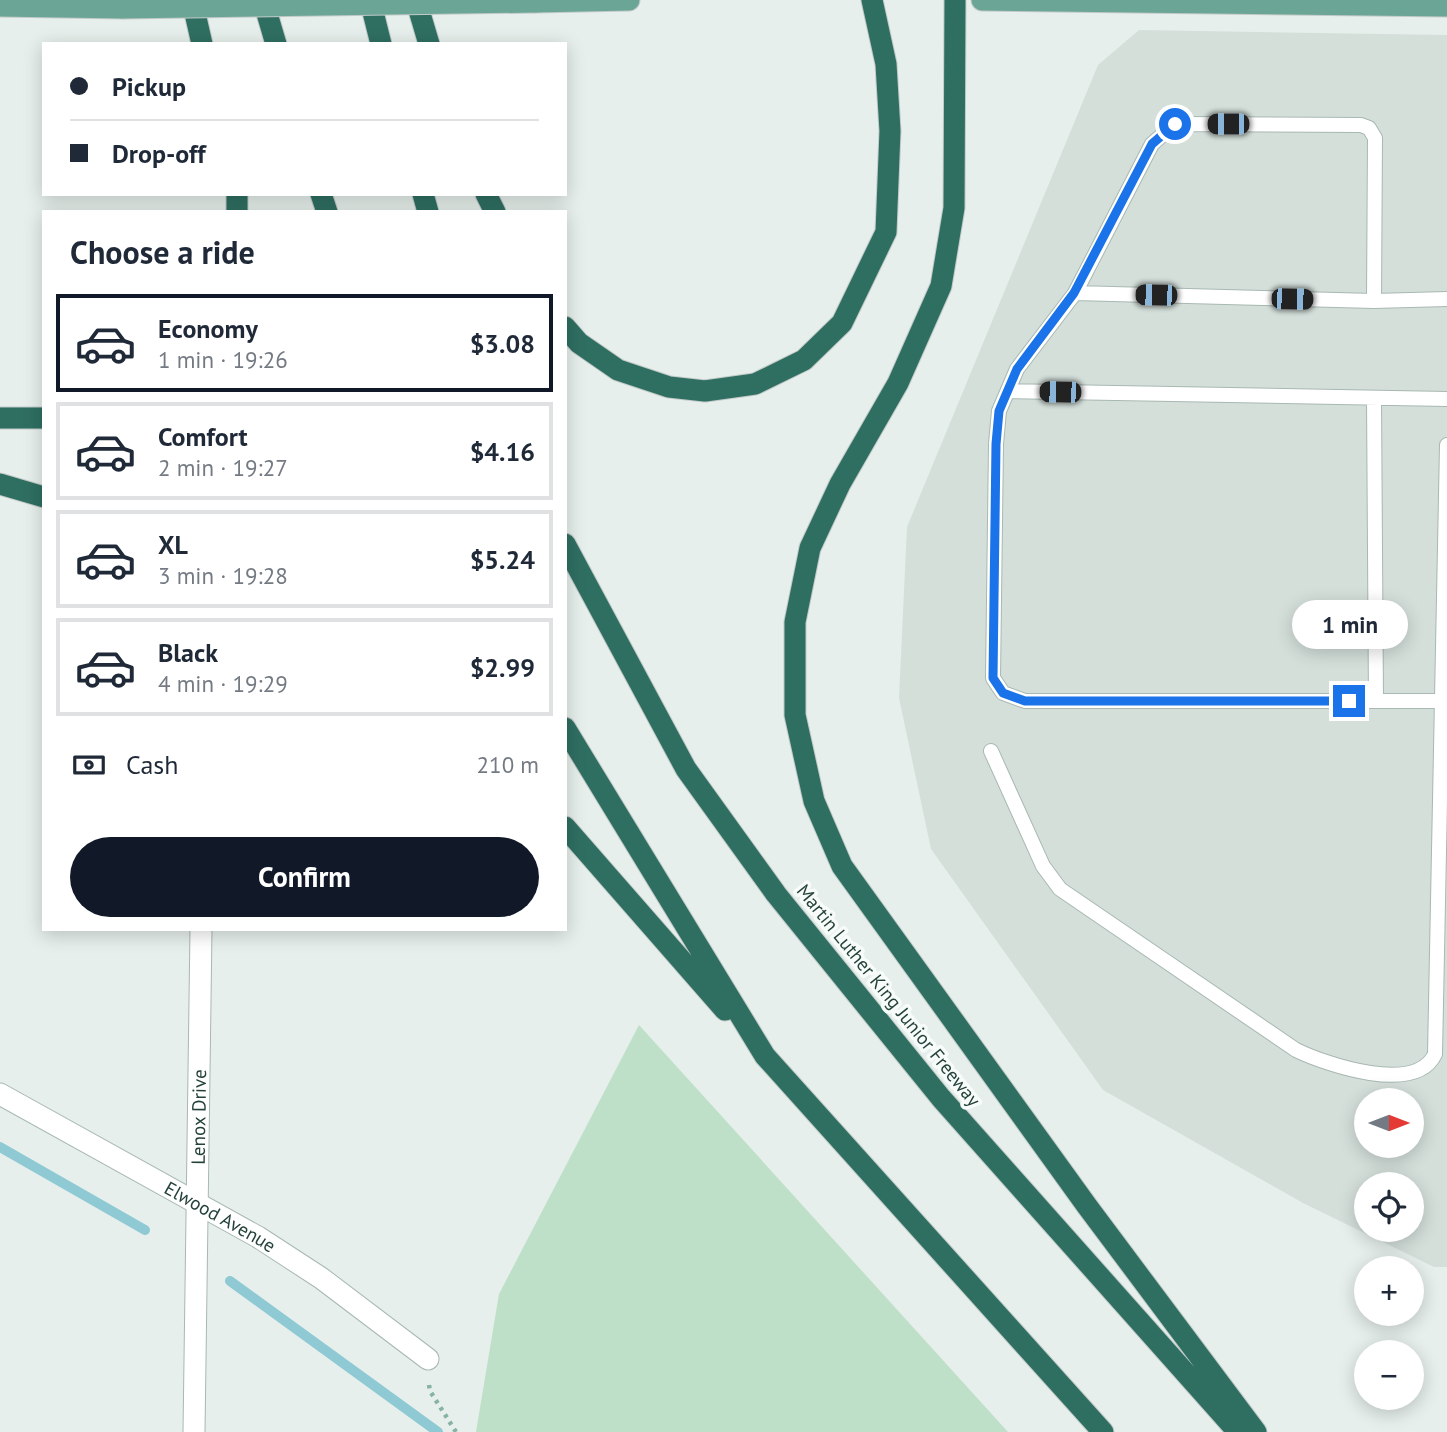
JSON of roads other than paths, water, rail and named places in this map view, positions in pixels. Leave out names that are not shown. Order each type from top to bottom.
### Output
[{"type":"highway","points":[[192,0],[202,42]]},
{"type":"highway","points":[[263,0],[275,42]]},
{"type":"highway","points":[[370,0],[380,42]]},
{"type":"highway","points":[[416,0],[428,42]]},
{"type":"highway","points":[[567,329],[579,344],[618,370],[668,387],[705,391],[755,384],[804,360],[842,323],[886,232],[890,131],[886,64],[872,0]]},
{"type":"highway","points":[[955,0],[954,208],[941,286],[898,383],[840,484],[810,548],[795,622],[795,715],[814,801],[842,866],[1087,1206],[1256,1432]]},
{"type":"highway","points":[[0,418],[42,418]]},
{"type":"highway","points":[[0,484],[42,496]]},
{"type":"highway","name":"Martin Luther King Junior Freeway","points":[[567,548],[686,769],[776,894],[941,1098],[1238,1432]]},
{"type":"highway","points":[[567,731],[765,1056]]},
{"type":"highway","points":[[567,829],[765,1056],[1103,1432]]},
{"type":"main road","points":[[0,6],[123,8],[629,0]]},
{"type":"main road","points":[[982,0],[1310,2],[1447,6]]},
{"type":"street","name":"Lenox Drive","points":[[194,1432],[201,931]]},
{"type":"street","name":"Elwood Avenue","points":[[0,1094],[198,1202],[321,1278],[428,1359]]},
{"type":"lane","points":[[1374,301],[1375,138],[1369,128],[1361,125],[1175,124],[1152,144],[1074,293],[1017,369],[999,411],[996,444],[993,678],[1003,693],[1025,701],[1442,701]]},
{"type":"lane","points":[[1074,293],[1374,301],[1447,299]]},
{"type":"lane","points":[[1007,391],[1447,399]]},
{"type":"lane","points":[[1374,398],[1376,701]]},
{"type":"lane","points":[[991,751],[1043,866],[1060,889],[1296,1050],[1326,1064],[1389,1074],[1416,1073],[1430,1064],[1435,1054],[1447,445]]},
{"type":"waterway","points":[[0,1147],[145,1230]]},
{"type":"waterway","points":[[230,1281],[438,1432]]}]
